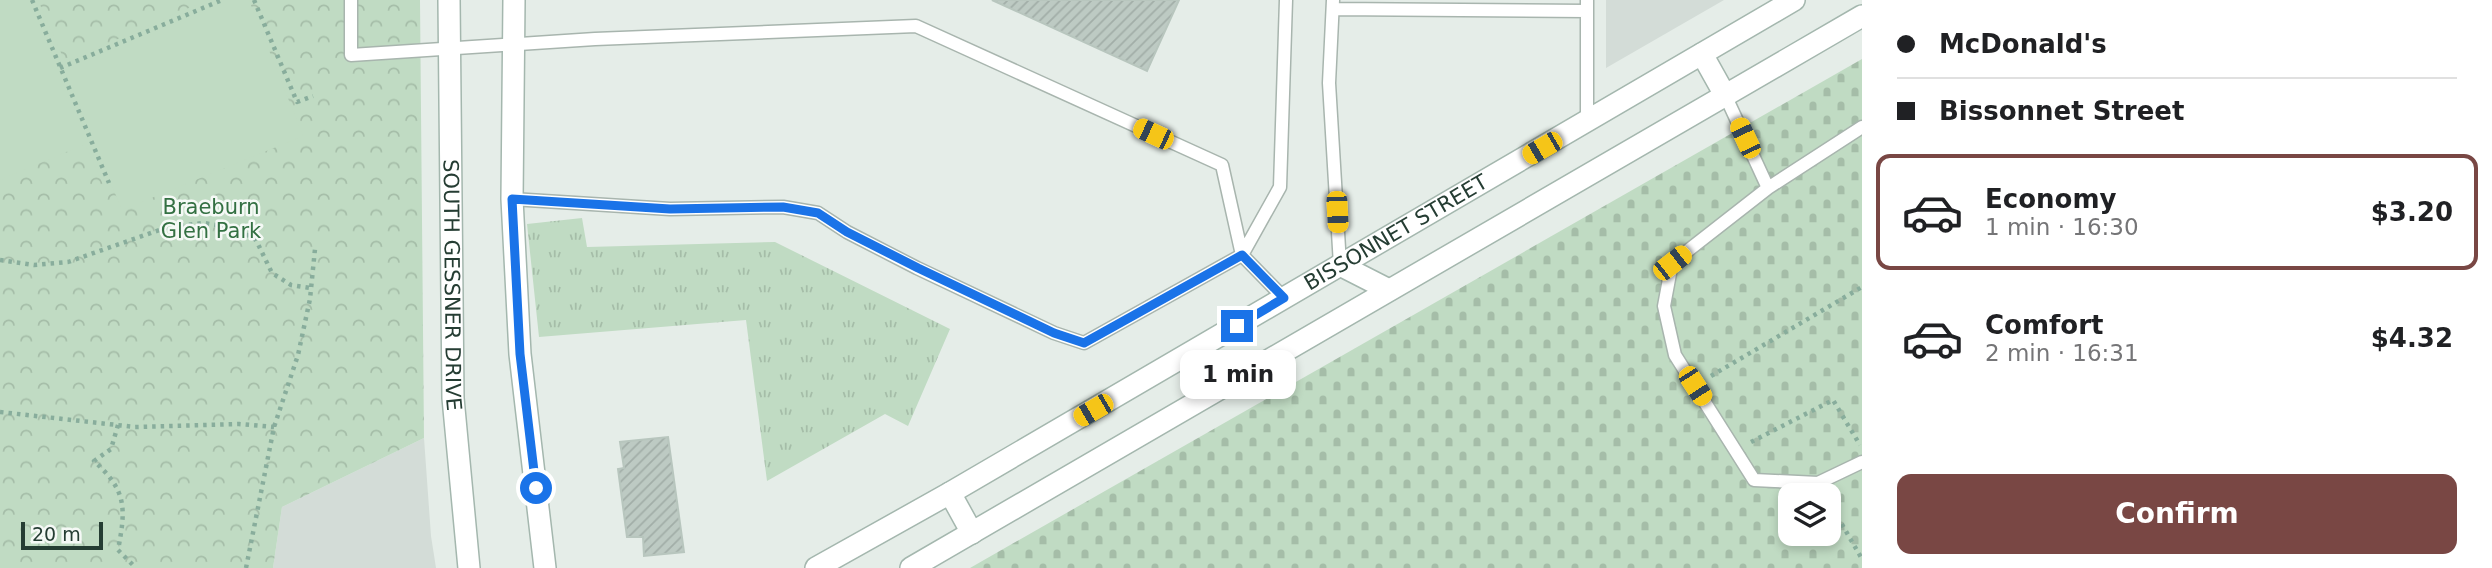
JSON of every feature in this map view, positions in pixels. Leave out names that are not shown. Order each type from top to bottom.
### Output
[{"type":"main road","name":"SOUTH GESSNER DRIVE","points":[[449,0],[453,398],[469,568]]},
{"type":"main road","points":[[514,0],[512,199],[520,354],[545,568]]},
{"type":"main road","name":"BISSONNET STREET","points":[[816,568],[950,493],[1794,0]]},
{"type":"main road","points":[[911,568],[1862,16]]},
{"type":"main road","points":[[1702,54],[1726,97]]},
{"type":"main road","points":[[1340,265],[1389,290]]},
{"type":"main road","points":[[950,493],[972,533]]},
{"type":"lane","points":[[351,0],[351,55],[513,44],[916,26],[1222,165],[1242,255],[1284,298]]},
{"type":"lane","points":[[512,199],[670,209],[783,207],[818,213],[847,232],[918,268],[1054,333],[1084,343],[1242,255],[1280,187],[1286,0]]},
{"type":"lane","points":[[1340,265],[1329,83],[1333,5],[1587,5],[1587,122]]},
{"type":"lane","points":[[1726,97],[1768,188]]},
{"type":"lane","points":[[1862,127],[1768,188],[1672,263],[1664,306],[1675,355],[1754,480],[1818,484],[1862,462]]},
{"type":"path","points":[[32,0],[109,183]]},
{"type":"path","points":[[60,68],[222,0]]},
{"type":"path","points":[[254,0],[298,102],[313,96]]},
{"type":"path","points":[[0,260],[34,265],[68,262],[168,227],[204,223],[235,228],[256,240],[272,273],[291,285],[312,288]]},
{"type":"path","points":[[246,568],[274,427],[298,355],[312,288],[315,249]]},
{"type":"path","points":[[1695,386],[1862,287]]},
{"type":"path","points":[[1735,450],[1833,400],[1862,449]]},
{"type":"path","points":[[0,412],[118,425],[187,427],[239,424],[274,427]]},
{"type":"path","points":[[118,425],[111,449],[94,461],[112,477],[120,494],[123,514],[118,550],[136,568]]},
{"type":"path","points":[[1841,523],[1862,559]]},
{"type":"shaded area","points":[[1606,0],[1724,0],[1606,68]]},
{"type":"shaded area","points":[[424,438],[436,568],[273,568],[282,507]]},
{"type":"green space","name":"Braeburn Glen Park","points":[[0,0],[420,0],[424,438],[282,507],[273,568],[0,568]]},
{"type":"green space","points":[[0,0],[38,0],[65,62],[207,0],[249,0],[303,136],[122,210],[112,186],[105,189],[85,144],[0,180]]},
{"type":"green space","points":[[1862,59],[1862,568],[970,568]]},
{"type":"green space","points":[[582,218],[587,247],[775,242],[950,329],[908,426],[885,414],[767,481],[746,320],[539,337],[527,224]]},
{"type":"building","points":[[992,0],[1179,0],[1147,71]]},
{"type":"building","points":[[668,437],[684,552],[644,556],[643,537],[627,537],[618,469],[624,468],[620,442]]},
{"type":"route","points":[[536,488],[520,354],[512,199],[670,209],[783,207],[818,213],[847,232],[918,268],[1054,333],[1084,343],[1242,255],[1284,298],[1237,326]]}]
